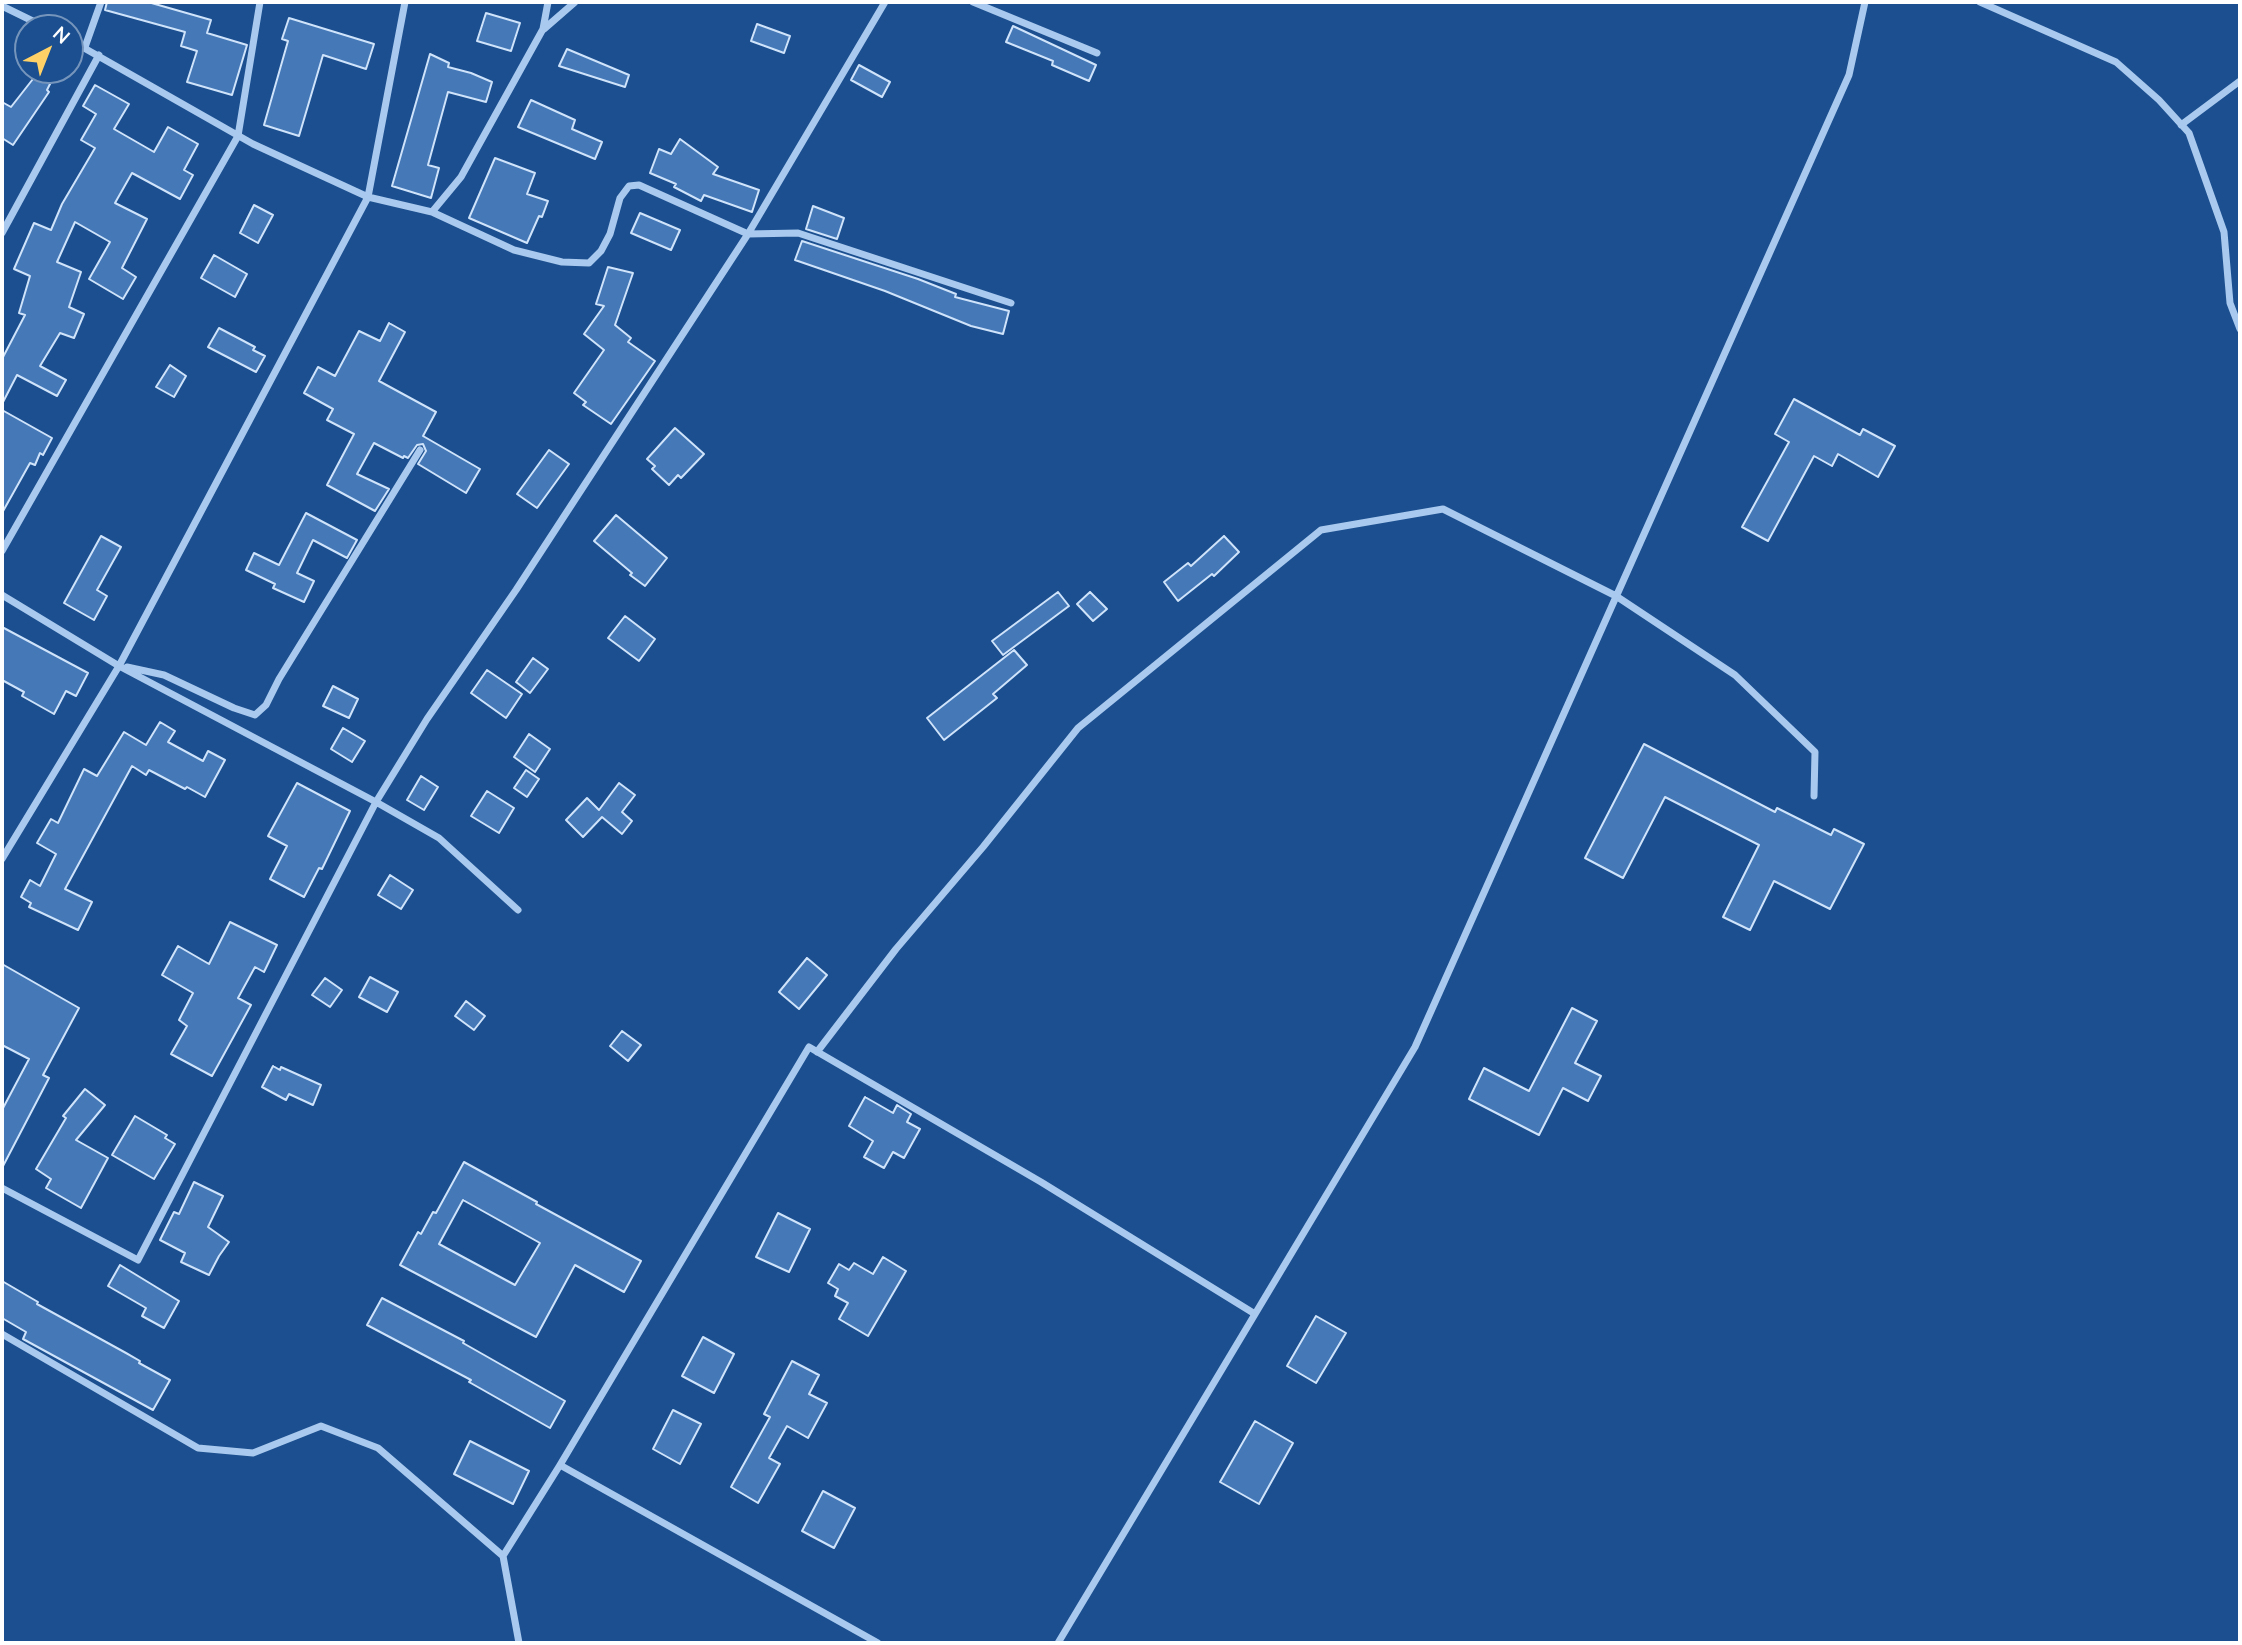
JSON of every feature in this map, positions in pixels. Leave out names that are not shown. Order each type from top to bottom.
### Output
[{"type":"street","points":[[101,2],[85,47],[238,136],[368,197],[432,212],[514,250],[562,262],[589,263],[601,251],[610,234],[620,198],[629,186],[639,185],[748,234],[798,233],[1011,303]]},
{"type":"street","points":[[2,551],[238,136],[260,2]]},
{"type":"street","points":[[2,859],[119,666],[368,197],[405,2]]},
{"type":"street","points":[[432,212],[461,177],[543,29],[548,2]]},
{"type":"street","points":[[543,29],[575,2]]},
{"type":"street","points":[[2,1188],[138,1260],[376,802],[427,719],[516,590],[748,234],[885,2]]},
{"type":"street","points":[[973,2],[1097,52]]},
{"type":"street","points":[[1058,1643],[1415,1047],[1849,75],[1865,2]]},
{"type":"street","points":[[1980,2],[2116,62],[2189,133],[2224,232],[2230,303],[2240,329]]},
{"type":"street","points":[[2,6],[18,14]]},
{"type":"street","points":[[2,233],[99,55]]},
{"type":"street","points":[[2181,125],[2240,81]]},
{"type":"street","points":[[119,666],[164,675],[255,715],[266,705],[420,450]]},
{"type":"street","points":[[817,1052],[897,949],[1079,728],[1321,530],[1443,509],[1616,596],[1735,675],[1815,752],[1814,796]]},
{"type":"street","points":[[2,595],[119,666],[439,838],[518,910]]},
{"type":"street","points":[[503,1556],[809,1047],[1041,1182],[1255,1314]]},
{"type":"street","points":[[2,1334],[198,1448],[253,1454],[321,1426],[378,1448],[503,1556],[519,1643]]},
{"type":"street","points":[[560,1465],[878,1643]]},
{"type":"building","points":[[107,2],[148,2],[211,20],[207,33],[247,45],[232,95],[187,82],[197,51],[181,46],[185,32],[105,10]]},
{"type":"building","points":[[486,13],[520,23],[511,51],[477,41]]},
{"type":"building","points":[[289,18],[374,44],[366,69],[323,55],[299,136],[264,125],[288,41],[282,39]]},
{"type":"building","points":[[757,24],[790,36],[784,53],[751,41]]},
{"type":"building","points":[[1013,26],[1096,65],[1089,81],[1052,65],[1053,61],[1006,42]]},
{"type":"building","points":[[567,49],[629,75],[625,87],[559,66]]},
{"type":"building","points":[[430,54],[449,63],[448,67],[492,82],[486,102],[448,92],[428,165],[439,168],[431,198],[392,186]]},
{"type":"building","points":[[859,65],[890,82],[882,97],[851,80]]},
{"type":"building","points":[[29,84],[50,84],[47,90],[49,92],[13,145],[2,138],[2,102],[11,107]]},
{"type":"building","points":[[95,85],[129,104],[114,129],[154,152],[168,127],[198,144],[184,170],[193,175],[180,199],[132,173],[115,203],[147,219],[122,268],[136,277],[123,299],[89,279],[110,242],[75,222],[57,262],[81,272],[69,307],[84,314],[74,338],[60,333],[40,366],[66,380],[57,396],[17,375],[2,404],[2,359],[25,315],[19,313],[30,276],[14,269],[34,223],[51,230],[62,204],[95,148],[81,140],[96,114],[83,106]]},
{"type":"building","points":[[531,100],[575,120],[572,129],[602,142],[595,159],[518,127]]},
{"type":"building","points":[[680,139],[718,167],[713,174],[759,190],[752,212],[704,195],[701,201],[674,187],[676,184],[650,173],[659,149],[671,154]]},
{"type":"building","points":[[495,158],[535,173],[527,194],[548,201],[527,243],[469,218]]},
{"type":"building","points":[[254,205],[273,215],[258,243],[240,233]]},
{"type":"building","points":[[813,206],[844,218],[837,239],[806,229]]},
{"type":"building","points":[[640,213],[680,230],[671,250],[631,233]]},
{"type":"building","points":[[802,241],[918,279],[956,294],[955,297],[1009,311],[1003,334],[971,326],[885,291],[795,260]]},
{"type":"building","points":[[214,255],[247,274],[235,297],[201,278]]},
{"type":"building","points":[[608,267],[633,273],[615,325],[631,338],[628,342],[655,361],[611,424],[583,405],[586,402],[574,393],[604,350],[584,334],[604,306],[596,304]]},
{"type":"building","points":[[389,323],[405,332],[379,381],[436,412],[423,436],[480,469],[466,493],[418,464],[426,451],[423,444],[417,445],[408,458],[403,458],[374,443],[357,474],[389,489],[375,511],[327,485],[354,434],[327,420],[333,409],[304,393],[318,367],[335,376],[359,331],[380,341]]},
{"type":"building","points":[[219,328],[255,347],[253,350],[265,356],[256,372],[208,347]]},
{"type":"building","points":[[170,365],[186,376],[174,397],[156,387]]},
{"type":"building","points":[[1794,399],[1860,435],[1863,429],[1895,446],[1878,477],[1838,454],[1832,466],[1814,456],[1768,541],[1742,527],[1789,442],[1775,434]]},
{"type":"building","points":[[2,410],[52,438],[43,455],[40,453],[35,465],[30,463],[2,513]]},
{"type":"building","points":[[675,428],[704,454],[681,478],[678,475],[669,485],[652,469],[655,466],[647,459]]},
{"type":"building","points":[[549,450],[569,464],[537,508],[517,494]]},
{"type":"building","points":[[306,513],[357,540],[347,558],[313,540],[297,573],[314,581],[304,602],[273,588],[275,584],[246,570],[254,553],[279,565]]},
{"type":"building","points":[[616,515],[667,558],[645,586],[594,541]]},
{"type":"building","points":[[101,536],[121,547],[97,590],[107,596],[94,620],[64,603]]},
{"type":"building","points":[[1224,536],[1239,552],[1214,576],[1212,574],[1178,601],[1164,582],[1188,563],[1191,566]]},
{"type":"building","points":[[1058,592],[1069,606],[1003,655],[992,641]]},
{"type":"building","points":[[1090,592],[1107,609],[1093,621],[1077,604]]},
{"type":"building","points":[[625,616],[655,639],[639,661],[608,638]]},
{"type":"building","points":[[2,627],[88,673],[76,696],[66,691],[54,714],[22,696],[24,692],[2,680]]},
{"type":"building","points":[[1014,650],[1027,665],[993,694],[997,698],[944,740],[927,718]]},
{"type":"building","points":[[533,658],[548,669],[530,693],[516,682]]},
{"type":"building","points":[[487,670],[522,694],[506,718],[471,693]]},
{"type":"building","points":[[333,686],[358,699],[349,718],[323,706]]},
{"type":"building","points":[[160,722],[175,731],[168,742],[203,761],[208,751],[225,760],[205,797],[149,770],[146,775],[132,766],[65,889],[92,902],[78,930],[29,907],[31,903],[21,897],[30,880],[40,886],[56,854],[37,843],[51,819],[58,823],[84,769],[97,776],[124,732],[146,745]]},
{"type":"building","points":[[343,728],[365,741],[352,762],[331,749]]},
{"type":"building","points":[[529,734],[550,749],[535,772],[514,757]]},
{"type":"building","points":[[1644,744],[1775,812],[1777,808],[1831,835],[1834,829],[1864,844],[1830,909],[1774,881],[1750,930],[1723,917],[1759,845],[1665,797],[1623,878],[1585,858]]},
{"type":"building","points":[[526,770],[539,779],[527,797],[514,788]]},
{"type":"building","points":[[421,776],[438,787],[424,810],[407,800]]},
{"type":"building","points":[[297,783],[350,811],[322,869],[319,868],[304,897],[270,879],[287,846],[268,836]]},
{"type":"building","points":[[619,783],[635,795],[622,812],[632,821],[622,834],[602,817],[583,837],[566,820],[587,798],[599,810]]},
{"type":"building","points":[[487,791],[514,808],[499,833],[471,816]]},
{"type":"building","points":[[390,875],[413,890],[401,909],[378,895]]},
{"type":"building","points":[[230,922],[277,945],[264,972],[255,967],[238,998],[251,1005],[212,1076],[171,1054],[187,1026],[179,1020],[193,993],[162,975],[178,946],[209,964]]},
{"type":"building","points":[[807,958],[827,975],[799,1009],[779,992]]},
{"type":"building","points":[[2,964],[79,1008],[43,1075],[49,1078],[2,1168],[2,1110],[29,1059],[2,1045]]},
{"type":"building","points":[[370,977],[398,992],[387,1012],[359,997]]},
{"type":"building","points":[[325,978],[342,990],[330,1007],[312,995]]},
{"type":"building","points":[[466,1001],[485,1016],[474,1030],[455,1016]]},
{"type":"building","points":[[1572,1008],[1597,1021],[1575,1063],[1601,1076],[1588,1101],[1563,1088],[1539,1135],[1469,1099],[1484,1068],[1529,1091]]},
{"type":"building","points":[[622,1031],[641,1045],[628,1061],[610,1046]]},
{"type":"building","points":[[273,1066],[321,1085],[313,1105],[289,1094],[286,1100],[262,1087]]},
{"type":"building","points":[[85,1089],[105,1105],[76,1140],[108,1158],[81,1208],[46,1188],[51,1179],[36,1169],[66,1118],[63,1116]]},
{"type":"building","points":[[865,1097],[893,1113],[897,1105],[911,1114],[907,1122],[920,1129],[904,1158],[893,1152],[884,1168],[864,1157],[873,1141],[849,1126]]},
{"type":"building","points":[[135,1116],[167,1135],[165,1138],[175,1144],[154,1179],[112,1155]]},
{"type":"building","points":[[464,1162],[641,1261],[624,1292],[575,1265],[536,1337],[400,1265],[418,1232],[421,1234],[433,1212],[436,1213]],"holes":[[[463,1200],[540,1243],[515,1285],[439,1244]]]},
{"type":"building","points":[[194,1182],[223,1196],[208,1227],[229,1242],[209,1275],[181,1262],[185,1253],[160,1240],[174,1212],[179,1214]]},
{"type":"building","points":[[778,1213],[810,1229],[789,1272],[756,1257]]},
{"type":"building","points":[[883,1257],[906,1271],[868,1336],[839,1319],[848,1303],[835,1296],[838,1289],[828,1283],[839,1264],[849,1270],[854,1263],[873,1274]]},
{"type":"building","points":[[120,1265],[179,1301],[164,1328],[142,1316],[146,1308],[108,1286]]},
{"type":"building","points":[[2,1281],[170,1380],[153,1410],[23,1339],[26,1332],[2,1318]]},
{"type":"building","points":[[382,1298],[464,1341],[463,1343],[565,1401],[550,1428],[469,1382],[471,1380],[367,1325]]},
{"type":"building","points":[[1316,1316],[1346,1333],[1316,1383],[1287,1366]]},
{"type":"building","points":[[703,1337],[734,1354],[714,1393],[682,1376]]},
{"type":"building","points":[[792,1361],[819,1375],[809,1394],[827,1403],[808,1438],[787,1426],[769,1458],[780,1464],[758,1503],[731,1487],[770,1417],[764,1414]]},
{"type":"building","points":[[673,1410],[701,1424],[680,1464],[653,1449]]},
{"type":"building","points":[[1255,1421],[1293,1443],[1259,1504],[1220,1482]]},
{"type":"building","points":[[470,1441],[529,1471],[513,1504],[454,1474]]},
{"type":"building","points":[[823,1491],[855,1508],[834,1548],[802,1531]]}]
